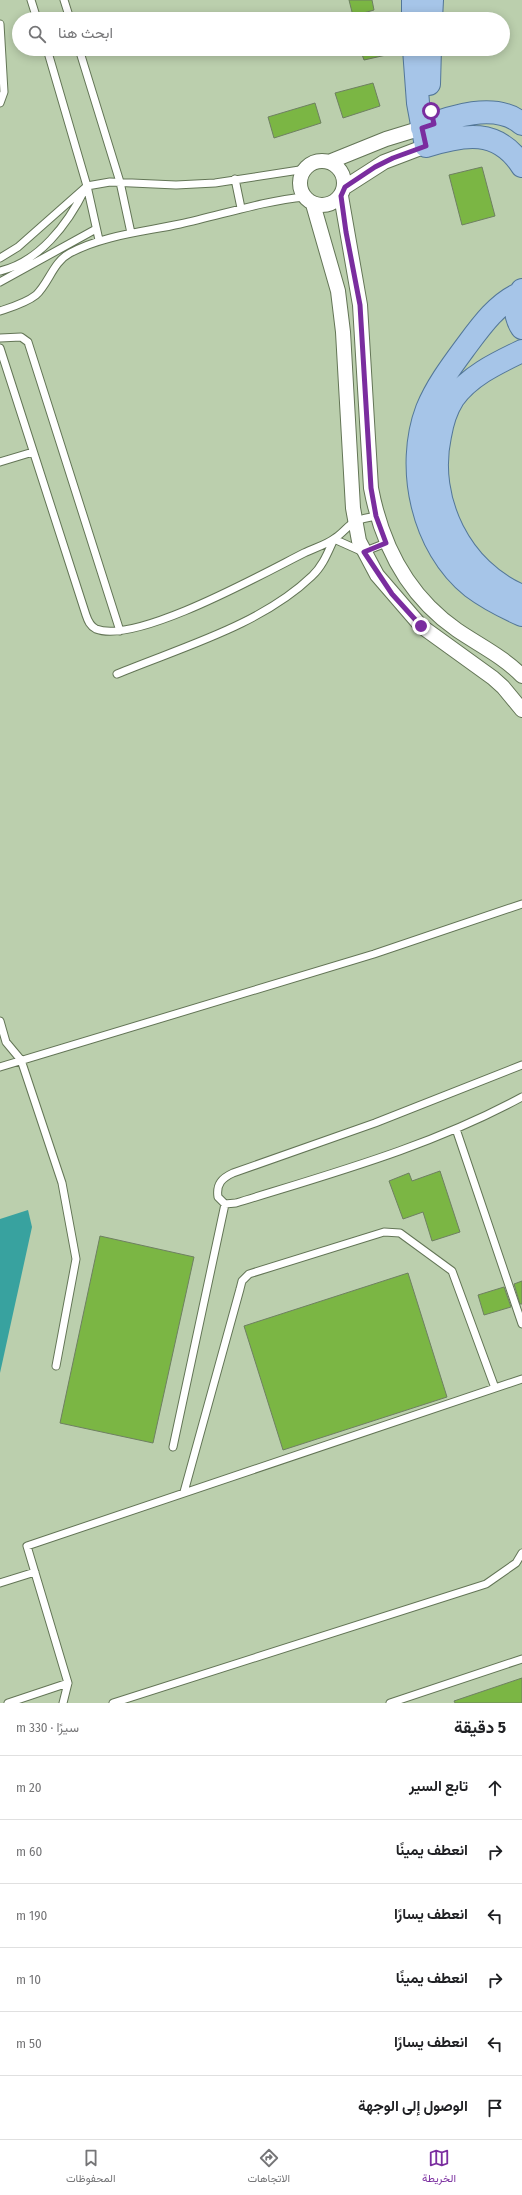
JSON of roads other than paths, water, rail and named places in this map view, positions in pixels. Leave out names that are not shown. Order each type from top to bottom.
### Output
[{"type":"main road","points":[[416,4],[424,12]]},
{"type":"main road","points":[[415,56],[418,103],[430,135]]},
{"type":"main road","points":[[430,56],[428,81],[430,135]]},
{"type":"main road","points":[[430,135],[460,116],[487,112],[509,116],[522,124]]},
{"type":"main road","points":[[430,135],[462,138],[482,137],[497,141],[506,146],[522,166]]},
{"type":"main road","points":[[521,292],[516,314],[522,328]]},
{"type":"main road","points":[[521,292],[493,314],[468,343],[439,385],[427,410],[421,438],[418,466],[421,497],[428,522],[439,547],[471,586],[497,604],[522,616]]},
{"type":"main road","points":[[522,351],[499,362],[477,376],[452,400],[443,421],[438,444],[437,470],[439,494],[446,517],[458,541],[476,564],[494,581],[522,596]]},
{"type":"main road","points":[[499,362],[522,363]]},
{"type":"street","points":[[430,135],[386,139],[329,162],[319,161],[306,169],[300,183],[309,201],[338,291],[343,332],[355,522],[359,541],[364,552],[387,588],[421,626],[498,682],[522,710]]},
{"type":"street","points":[[309,201],[328,205],[343,191],[384,162],[430,135]]},
{"type":"street","points":[[329,162],[342,172],[346,232],[360,305],[369,463],[376,516],[386,543],[407,581],[438,616],[505,662],[522,676]]},
{"type":"lane","points":[[31,0],[35,12]]},
{"type":"lane","points":[[64,0],[68,12]]},
{"type":"lane","points":[[0,24],[4,64],[4,92],[0,103]]},
{"type":"lane","points":[[49,56],[87,186],[98,240]]},
{"type":"lane","points":[[81,56],[120,182],[131,233]]},
{"type":"lane","points":[[0,258],[18,248],[87,186],[120,182],[176,185],[215,183],[306,169]]},
{"type":"lane","points":[[235,179],[241,208]]},
{"type":"lane","points":[[0,271],[24,262],[52,238],[73,212],[87,186]]},
{"type":"lane","points":[[0,311],[28,300],[37,294],[61,260],[68,253],[98,240],[180,224],[271,201],[309,201]]},
{"type":"lane","points":[[0,282],[96,229]]},
{"type":"lane","points":[[0,338],[21,337],[28,342],[120,631]]},
{"type":"lane","points":[[0,348],[89,623],[92,627],[102,630],[120,631],[145,626],[252,581],[304,552],[334,539],[355,522],[376,516]]},
{"type":"lane","points":[[0,462],[33,452]]},
{"type":"lane","points":[[334,539],[364,552],[386,543]]},
{"type":"lane","points":[[117,674],[234,626],[275,605],[313,575],[322,564],[334,539]]},
{"type":"lane","points":[[0,1067],[374,954],[522,904]]},
{"type":"lane","points":[[0,1021],[6,1042],[21,1060],[62,1183],[75,1248],[76,1259],[56,1366]]},
{"type":"lane","points":[[520,1100],[456,1129],[398,1151],[236,1204],[225,1204],[221,1202],[217,1191],[219,1183],[224,1177],[375,1123],[522,1066]]},
{"type":"lane","points":[[456,1129],[522,1324]]},
{"type":"lane","points":[[173,1447],[225,1204]]},
{"type":"lane","points":[[184,1492],[242,1281],[249,1274],[384,1232],[400,1233],[452,1271],[495,1388]]},
{"type":"lane","points":[[63,1703],[68,1683],[27,1546],[522,1379]]},
{"type":"lane","points":[[113,1703],[486,1584],[516,1563],[522,1554]]},
{"type":"lane","points":[[0,1583],[35,1572]]},
{"type":"lane","points":[[390,1703],[522,1659]]},
{"type":"lane","points":[[8,1703],[68,1683]]},
{"type":"water","points":[[28,1210],[32,1227],[0,1373],[0,1219]]}]
